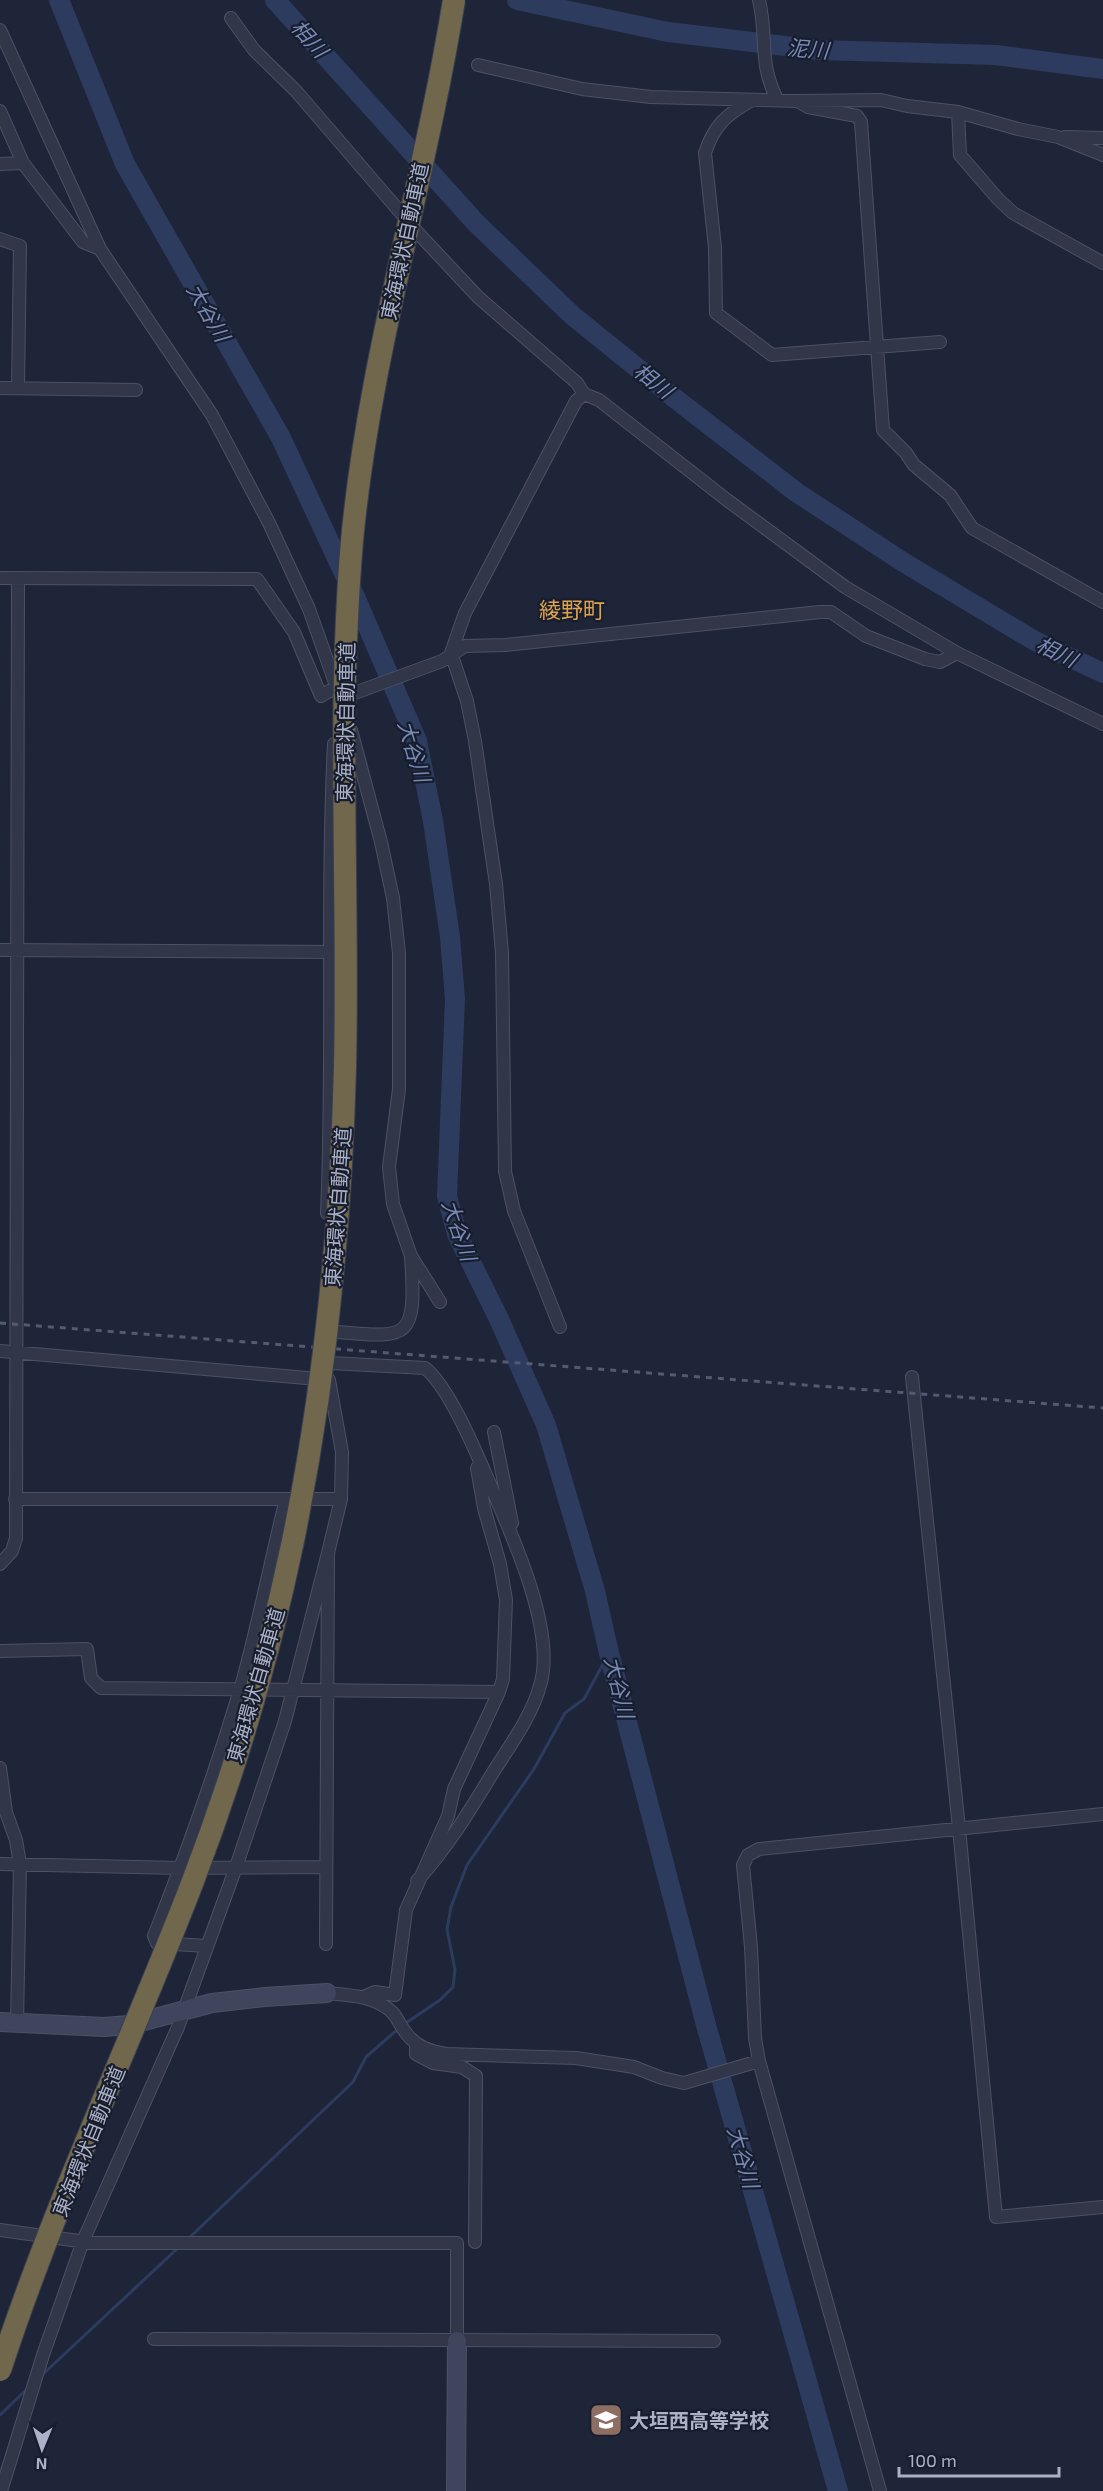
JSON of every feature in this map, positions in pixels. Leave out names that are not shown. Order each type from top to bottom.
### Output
[{"type":"highway","name":"東海環状自動車道","points":[[0,2370],[37,2267],[190,1887],[224,1790],[271,1633],[308,1464],[321,1385],[342,1174],[346,946],[344,723],[352,540],[376,375],[435,104],[454,0]]},
{"type":"street","points":[[759,0],[764,23],[763,61],[768,81],[777,99]]},
{"type":"street","points":[[231,18],[254,50],[296,91],[419,234],[478,297],[577,383],[584,394],[599,400],[727,500],[845,587],[957,653],[1103,724]]},
{"type":"street","points":[[0,30],[100,249],[212,415],[281,548],[309,609],[356,746],[393,898],[399,953],[399,1089],[389,1167],[393,1204],[411,1256],[440,1302]]},
{"type":"street","points":[[478,65],[582,89],[651,97],[798,101],[881,100],[907,106],[958,112],[1058,138],[1103,155]]},
{"type":"street","points":[[753,100],[729,112],[710,140],[705,153],[715,248],[716,313],[772,355],[940,342]]},
{"type":"street","points":[[798,101],[808,107],[857,116],[861,122],[884,430],[914,465],[950,495],[972,528],[1103,602]]},
{"type":"street","points":[[0,111],[23,163],[82,242],[100,249]]},
{"type":"street","points":[[958,112],[960,155],[998,199],[1013,213],[1103,263]]},
{"type":"street","points":[[1058,138],[1103,138]]},
{"type":"street","points":[[0,164],[23,163]]},
{"type":"street","points":[[0,239],[21,246],[18,388]]},
{"type":"street","points":[[0,388],[136,390]]},
{"type":"street","points":[[560,1327],[514,1211],[505,1171],[502,953],[496,884],[475,741],[466,701],[447,657],[465,613],[576,400],[584,394]]},
{"type":"street","points":[[0,578],[257,579],[294,632],[321,696],[353,695],[447,657],[465,645],[506,645],[820,612],[831,612],[866,636],[925,659],[940,662],[957,653]]},
{"type":"street","points":[[0,1564],[12,1551],[16,1538],[18,578]]},
{"type":"street","points":[[1,2491],[43,2355],[83,2241],[178,2027],[236,1867],[293,1689],[341,1499],[342,1452],[329,1380],[328,1331],[322,1304],[330,1138],[329,859],[335,715],[339,696]]},
{"type":"street","points":[[0,950],[354,953]]},
{"type":"street","points":[[328,1331],[382,1335],[400,1332],[409,1322],[413,1305],[411,1256]]},
{"type":"street","points":[[0,1352],[329,1380]]},
{"type":"street","points":[[330,1363],[425,1368],[436,1377],[474,1449],[515,1542],[527,1575],[544,1644],[542,1681],[528,1714],[448,1846],[417,1881]]},
{"type":"street","points":[[912,1377],[959,1828],[996,2217],[1103,2207]]},
{"type":"street","points":[[494,1432],[515,1542]]},
{"type":"street","points":[[363,1997],[375,1992],[395,1995],[406,1910],[448,1816],[454,1788],[499,1692],[502,1679],[506,1600],[500,1564],[483,1508],[474,1449]]},
{"type":"street","points":[[15,1499],[341,1499]]},
{"type":"street","points":[[207,1946],[156,1943],[154,1936],[181,1868],[240,1689],[267,1586],[286,1499]]},
{"type":"street","points":[[326,1944],[328,1553]]},
{"type":"street","points":[[0,1652],[87,1648],[91,1678],[101,1688],[499,1692]]},
{"type":"street","points":[[0,1768],[6,1812],[16,1840],[20,1863],[8,2023],[104,2027],[129,2025],[183,2009],[265,1996],[327,1993],[363,1997],[393,2013],[406,2034],[416,2044],[430,2051],[446,2054],[576,2058],[634,2067],[662,2078],[684,2083],[754,2062]]},
{"type":"street","points":[[880,2491],[754,2062],[751,1947],[743,1865],[748,1855],[759,1848],[1103,1814]]},
{"type":"street","points":[[0,1863],[181,1868],[326,1867]]},
{"type":"street","points":[[416,2044],[416,2054],[433,2063],[462,2067],[476,2076],[475,2242]]},
{"type":"street","points":[[0,2230],[83,2241],[456,2243],[456,2491]]},
{"type":"street","points":[[154,2339],[714,2342]]},
{"type":"waterway","name":"大谷川","points":[[59,0],[125,164],[281,438],[356,599],[417,741],[433,821],[450,937],[455,999],[447,1196],[457,1234],[499,1319],[546,1425],[595,1591],[706,2025],[838,2491]]},
{"type":"waterway","name":"相川","points":[[275,0],[476,223],[573,316],[796,492],[903,562],[1035,641],[1103,673]]},
{"type":"waterway","name":"泥川","points":[[517,0],[668,32],[819,50],[996,55],[1103,69]]},
{"type":"waterway","points":[[403,2025],[440,2000],[453,1987],[455,1970],[447,1929],[451,1907],[467,1865],[534,1769],[565,1713],[584,1699],[609,1653]]},
{"type":"waterway","points":[[188,2239],[353,2082],[366,2057],[398,2029]]},
{"type":"waterway","points":[[41,2376],[178,2248]]},
{"type":"waterway","points":[[0,2415],[27,2389]]},
{"type":"railway","points":[[0,1323],[1103,1408]]},
{"type":"place","name":"大垣西高等学校","points":[[606,2420]]},
{"type":"district","name":"綾野町","points":[[572,609]]}]
